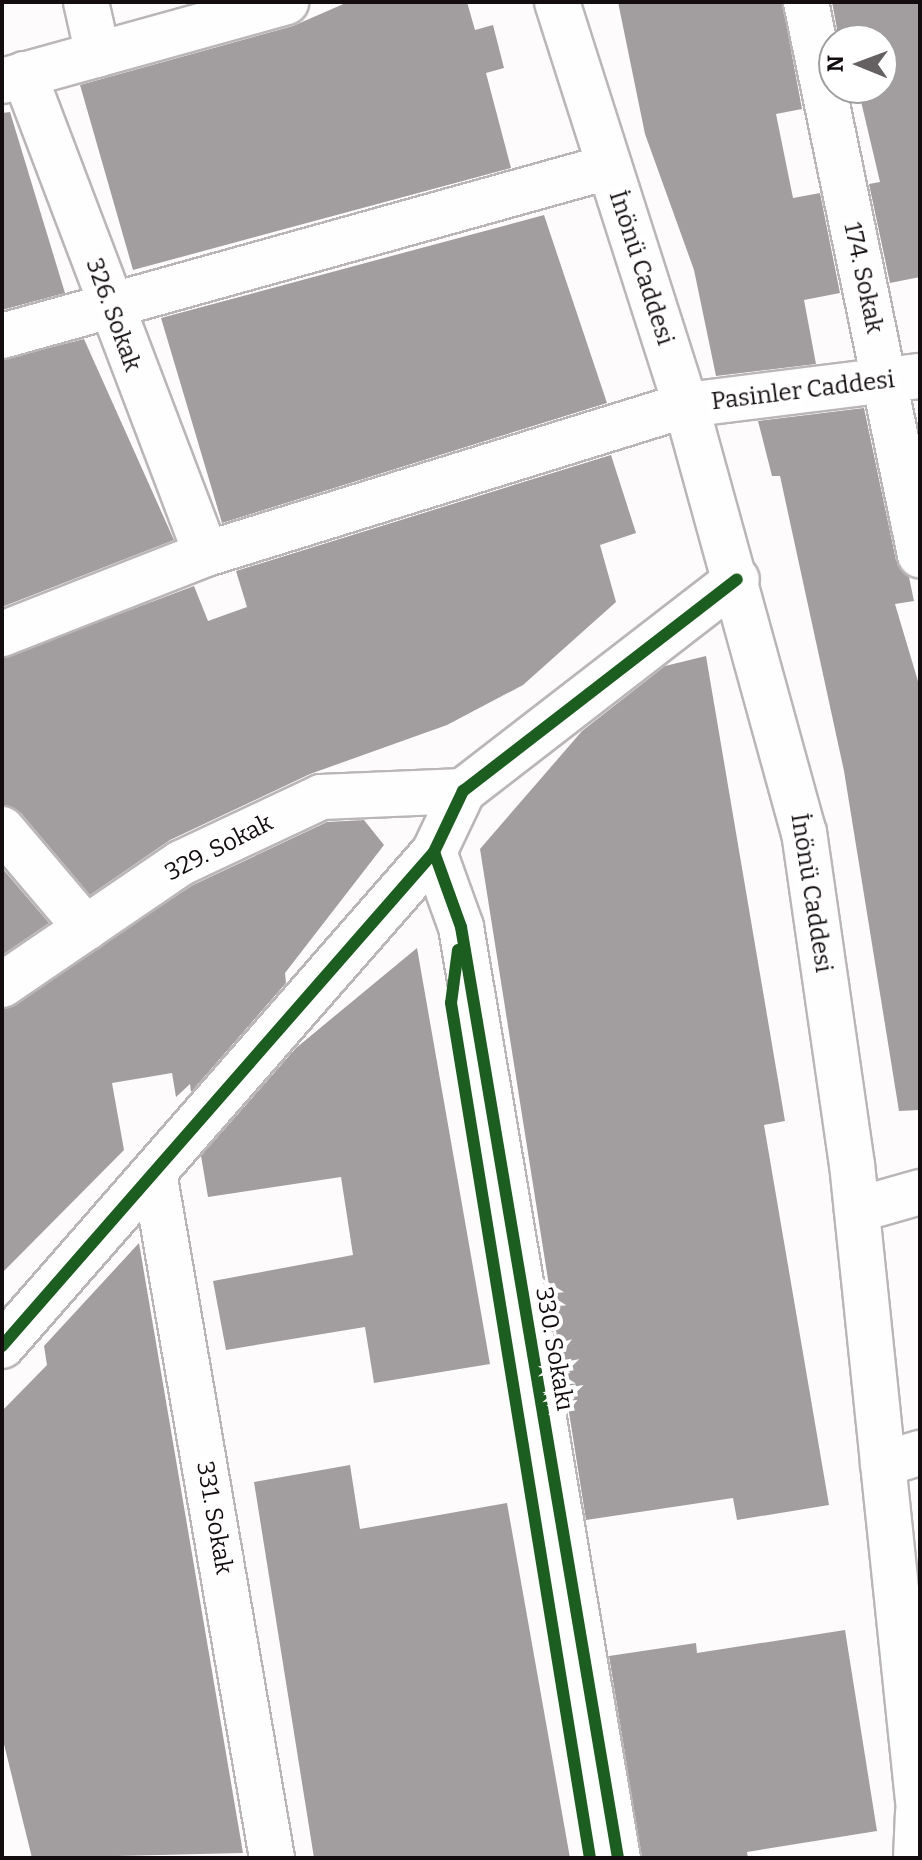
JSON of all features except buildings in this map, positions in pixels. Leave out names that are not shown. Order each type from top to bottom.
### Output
[{"type":"street","points":[[86,2],[98,55]]},
{"type":"street","points":[[13,78],[286,2]]},
{"type":"street","name":"İnönü Caddesi","points":[[557,2],[686,405],[737,579],[804,832],[857,1210],[902,1459],[918,1795],[916,1858]]},
{"type":"street","name":"174. Sokak","points":[[806,2],[902,380],[920,555]]},
{"type":"street","name":"326. Sokak","points":[[13,78],[111,305],[206,554]]},
{"type":"street","points":[[2,336],[608,167]]},
{"type":"street","name":"Pasinler Caddesi","points":[[2,634],[206,554],[686,405],[902,380]]},
{"type":"street","points":[[2,1346],[155,1178],[434,852],[463,791],[737,579]]},
{"type":"street","name":"329. Sokak","points":[[2,985],[181,863],[321,797],[463,791]]},
{"type":"street","points":[[2,829],[86,928]]},
{"type":"street","name":"330. Sokakı","points":[[434,852],[461,927],[618,1858]]},
{"type":"street","name":"331. Sokak","points":[[155,1178],[272,1858]]},
{"type":"street","points":[[857,1210],[920,1192]]},
{"type":"cycle path","points":[[2,1346],[434,852],[463,791],[737,579]]},
{"type":"cycle path","points":[[434,852],[461,927],[618,1858]]},
{"type":"cycle path","points":[[458,950],[451,1003],[590,1858]]}]
